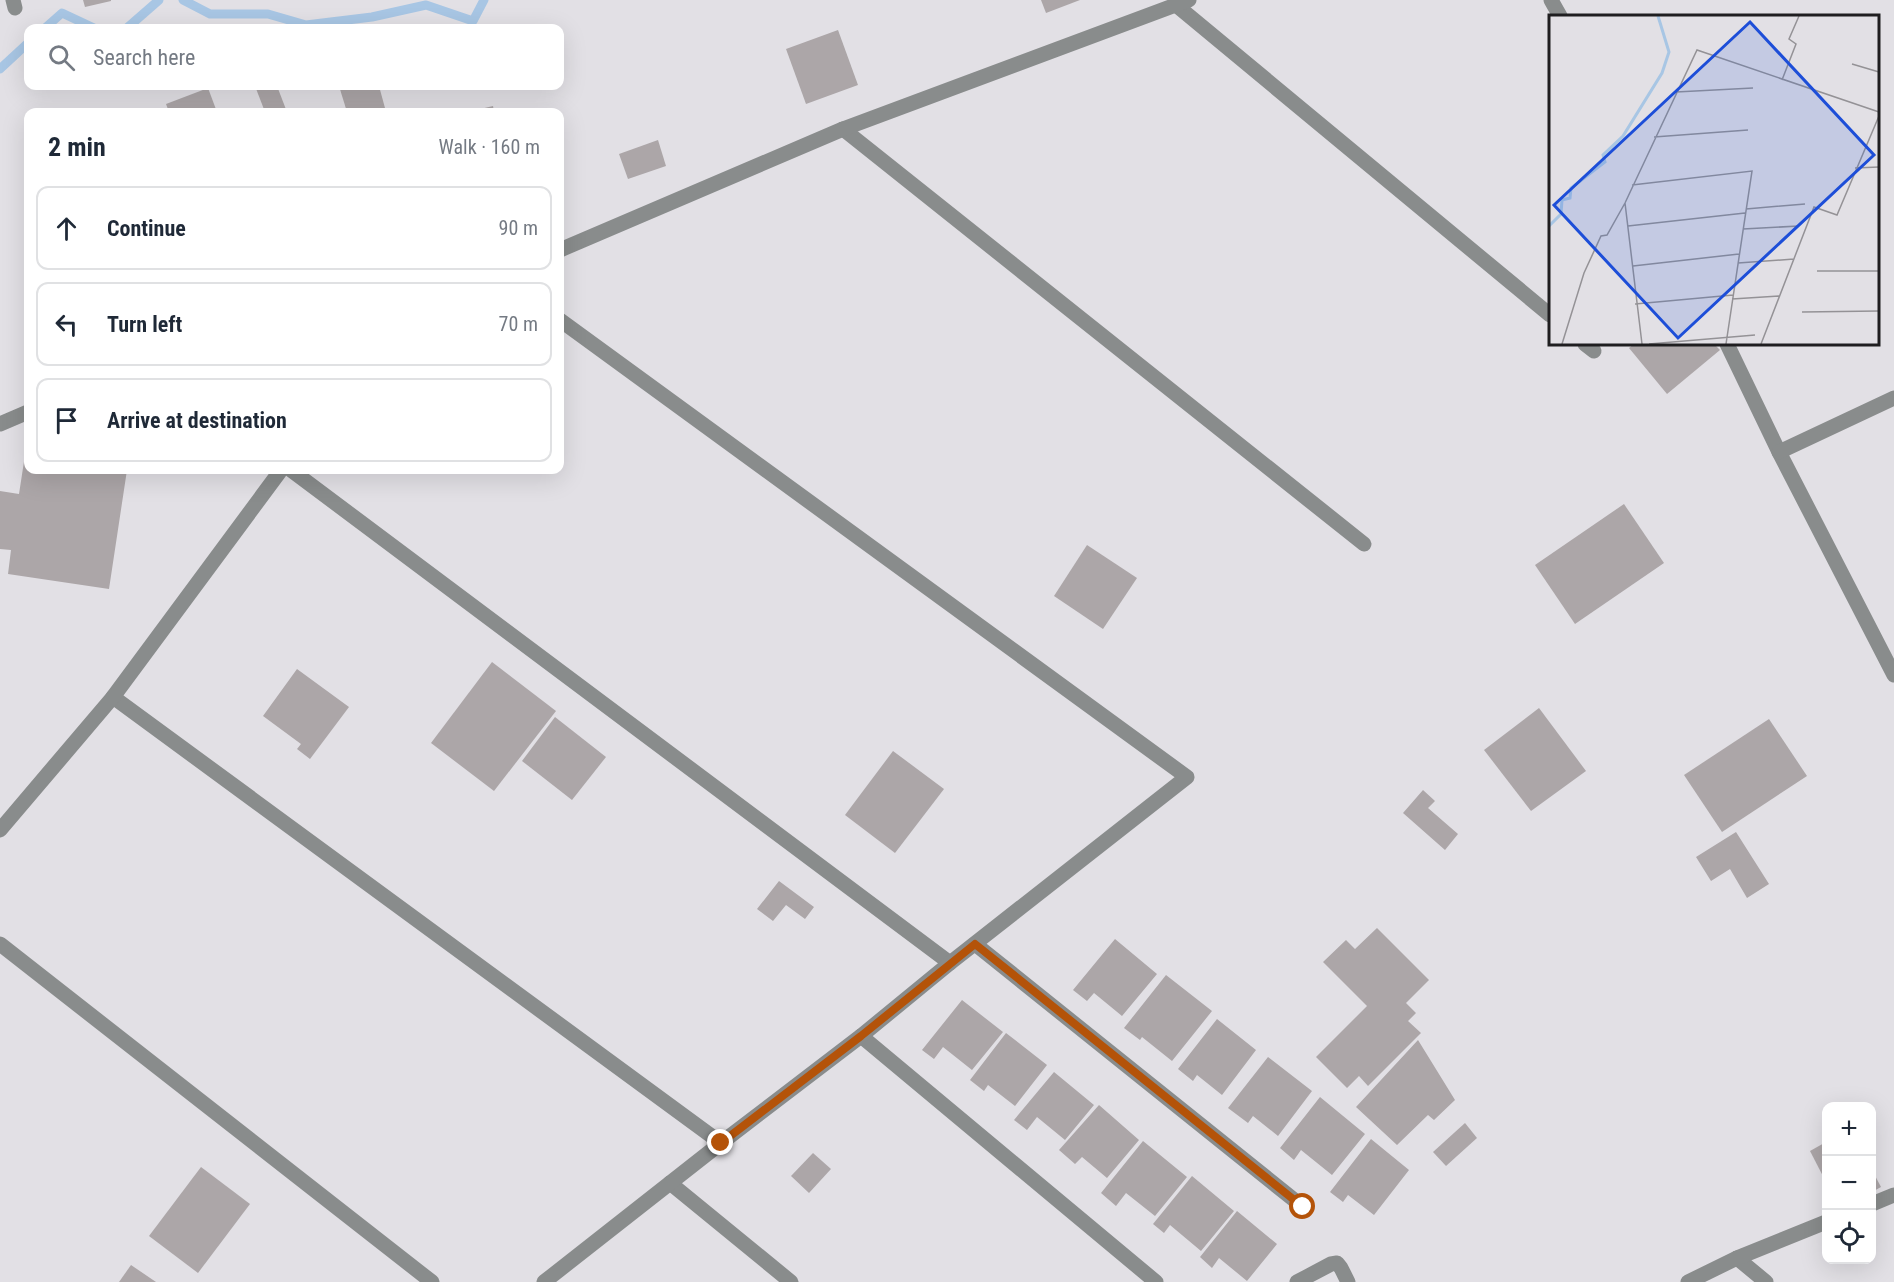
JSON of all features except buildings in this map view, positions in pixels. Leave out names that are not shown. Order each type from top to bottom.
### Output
[{"type":"street","points":[[1551,0],[1559,15]]},
{"type":"street","points":[[564,248],[843,129],[1183,2],[1549,313]]},
{"type":"street","points":[[843,129],[1364,544]]},
{"type":"street","points":[[544,1282],[861,1036],[1187,777],[564,323]]},
{"type":"street","points":[[1727,345],[1779,452],[1894,675]]},
{"type":"street","points":[[1779,452],[1894,398]]},
{"type":"street","points":[[0,424],[24,414]]},
{"type":"street","points":[[0,830],[114,697],[278,474]]},
{"type":"street","points":[[296,474],[950,963]]},
{"type":"street","points":[[114,697],[721,1143]]},
{"type":"street","points":[[0,944],[432,1282]]},
{"type":"street","points":[[975,944],[1303,1207]]},
{"type":"street","points":[[861,1036],[1156,1282]]},
{"type":"street","points":[[670,1183],[791,1282]]},
{"type":"street","points":[[1876,1202],[1894,1195]]},
{"type":"street","points":[[1688,1282],[1737,1258],[1822,1224]]},
{"type":"street","points":[[1737,1258],[1766,1282]]},
{"type":"street","points":[[1297,1282],[1331,1263],[1336,1263],[1348,1282]]},
{"type":"waterway","points":[[132,24],[159,0]]},
{"type":"waterway","points":[[183,0],[210,14],[268,14],[303,24]]},
{"type":"waterway","points":[[314,24],[372,17],[426,5],[473,21],[484,0]]},
{"type":"waterway","points":[[50,24],[62,13],[85,24]]},
{"type":"waterway","points":[[0,69],[24,47]]},
{"type":"route","points":[[721,1143],[881,1021],[975,944],[1303,1207]]}]
